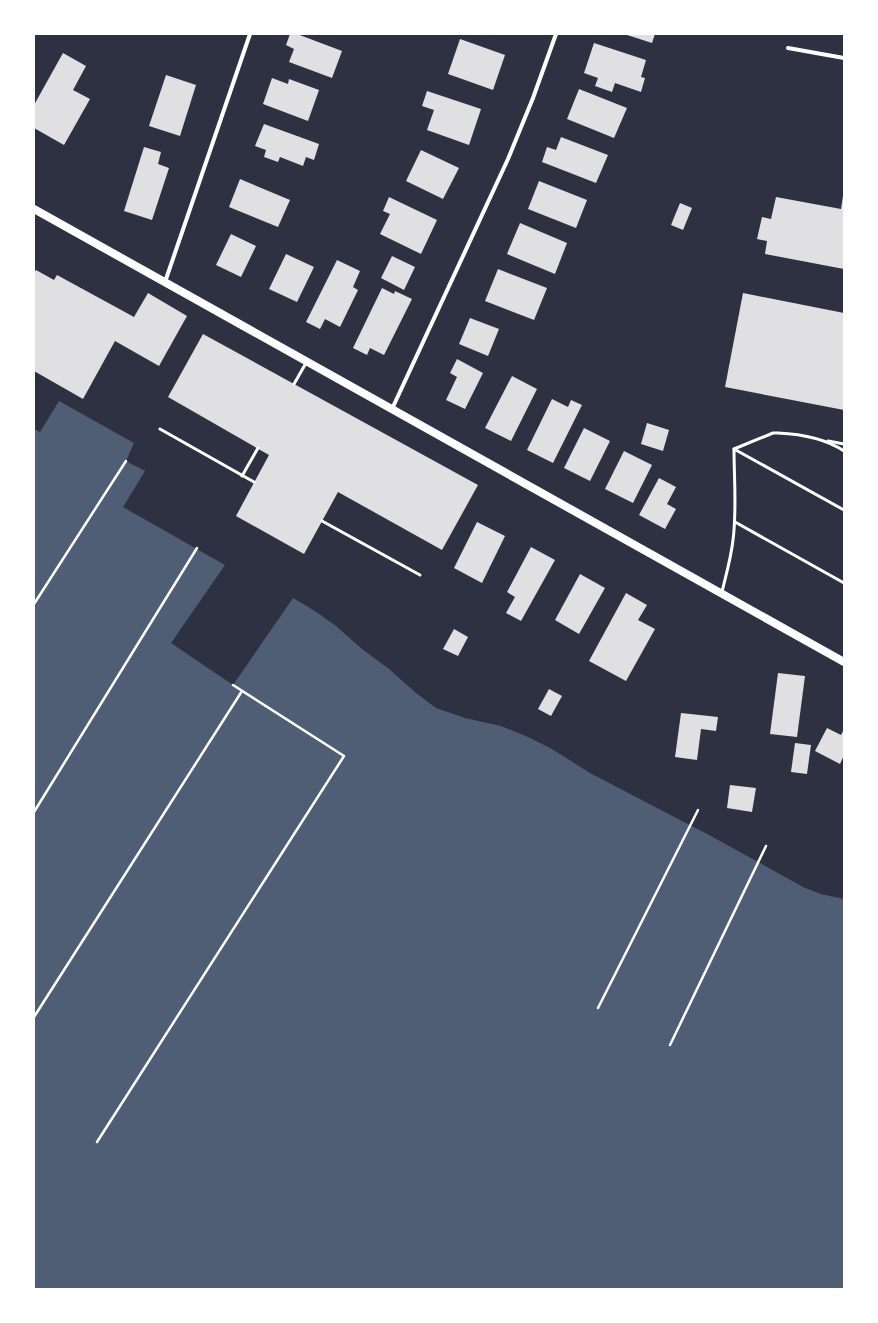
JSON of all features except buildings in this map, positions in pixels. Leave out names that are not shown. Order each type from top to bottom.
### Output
[{"type":"main road","points":[[34,208],[844,662]]},
{"type":"street","points":[[164,282],[250,34]]},
{"type":"street","points":[[392,409],[508,159],[533,98],[556,34]]},
{"type":"street","points":[[788,48],[844,58]]},
{"type":"lane","points":[[294,384],[307,361]]},
{"type":"lane","points":[[160,429],[254,482]]},
{"type":"lane","points":[[734,449],[778,432],[844,444]]},
{"type":"lane","points":[[820,440],[836,446],[844,452]]},
{"type":"lane","points":[[242,476],[258,448]]},
{"type":"lane","points":[[721,593],[732,552],[735,522],[734,449]]},
{"type":"lane","points":[[734,449],[844,510]]},
{"type":"lane","points":[[322,521],[420,575]]},
{"type":"lane","points":[[735,522],[844,583]]},
{"type":"path","points":[[34,604],[126,461]]},
{"type":"path","points":[[34,812],[197,548]]},
{"type":"path","points":[[97,1142],[344,756],[233,685]]},
{"type":"path","points":[[34,1017],[242,691]]},
{"type":"path","points":[[598,1008],[698,810]]},
{"type":"path","points":[[670,1045],[766,846]]},
{"type":"water","points":[[59,401],[134,443],[126,461],[145,471],[123,507],[225,565],[171,643],[233,685],[293,598],[336,626],[362,649],[436,708],[465,718],[501,726],[528,737],[552,749],[590,773],[709,835],[805,888],[821,894],[844,899],[844,1289],[34,1289],[34,429],[40,432]]}]
